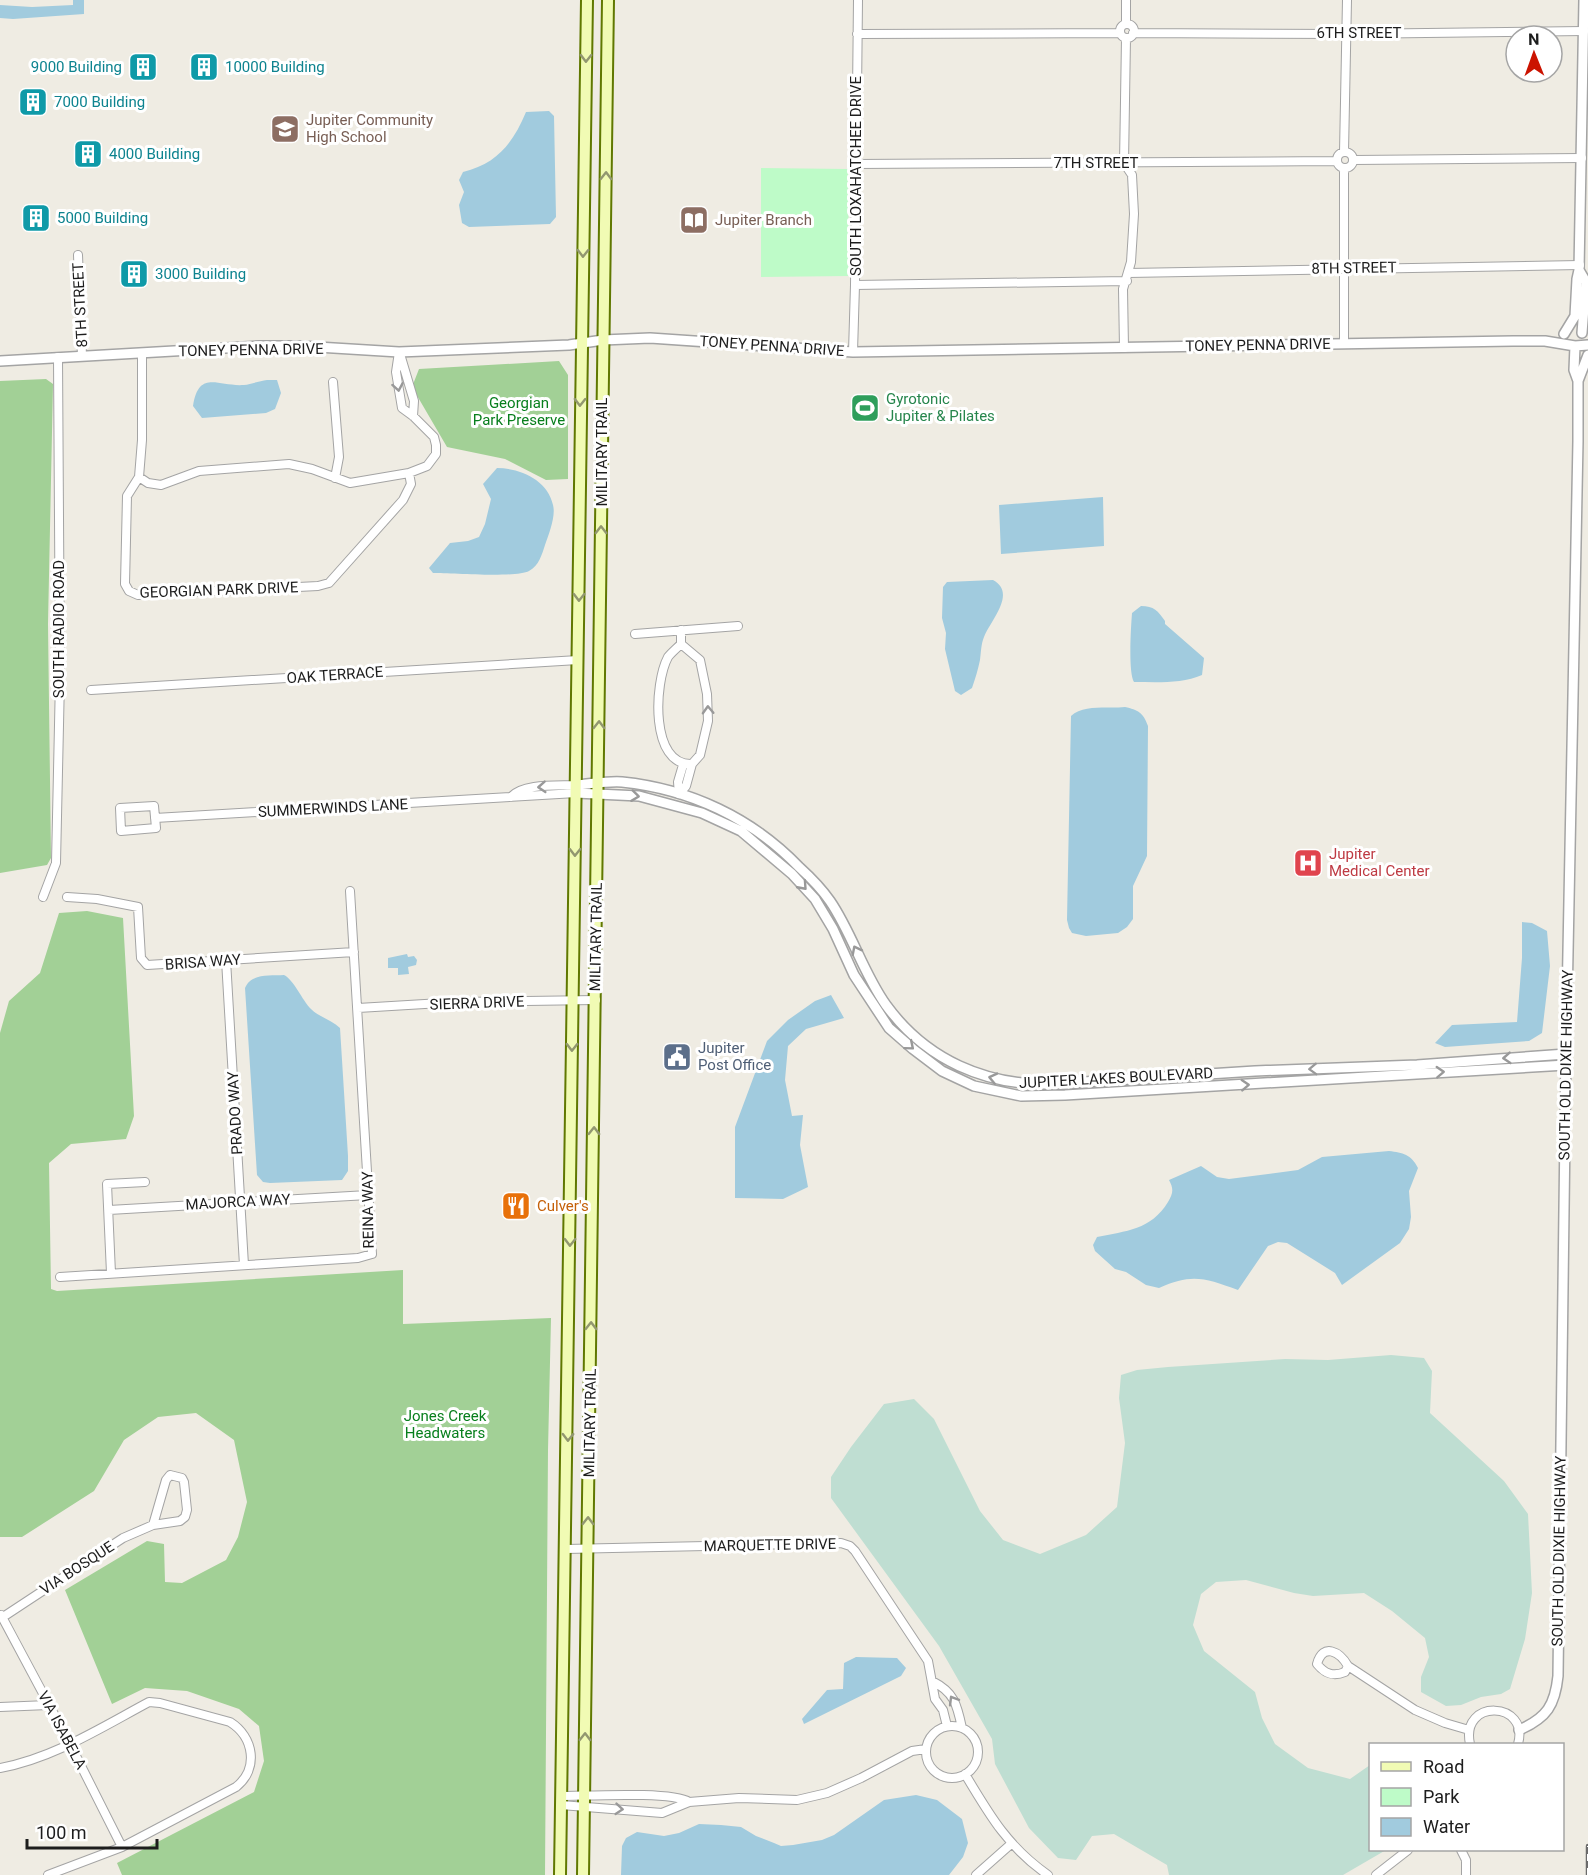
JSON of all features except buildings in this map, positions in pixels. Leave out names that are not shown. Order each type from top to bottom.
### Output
[{"type":"main road","name":"MILITARY TRAIL","points":[[560,1875],[587,0]]},
{"type":"main road","name":"MILITARY TRAIL","points":[[583,1875],[608,0]]},
{"type":"street","name":"SOUTH LOXAHATCHEE DRIVE","points":[[853,352],[858,0]]},
{"type":"street","points":[[1124,348],[1124,289],[1133,242],[1134,188],[1132,175],[1125,163],[1122,26],[1126,24],[1126,0]]},
{"type":"street","points":[[1344,152],[1347,0]]},
{"type":"street","points":[[1564,334],[1575,316],[1576,279],[1580,267],[1584,0]]},
{"type":"street","points":[[857,34],[1131,36],[1132,27],[1126,24]]},
{"type":"street","name":"6TH STREET","points":[[1133,33],[1347,34],[1584,31]]},
{"type":"street","points":[[1344,152],[1351,155],[1353,160],[1350,167],[1344,169]]},
{"type":"street","points":[[1344,152],[1338,156],[1337,161],[1344,169]]},
{"type":"street","points":[[1353,160],[1582,158]]},
{"type":"street","name":"7TH STREET","points":[[856,164],[1337,161]]},
{"type":"street","points":[[1344,169],[1344,344]]},
{"type":"street","name":"8TH STREET","points":[[78,255],[82,356]]},
{"type":"street","points":[[1580,267],[1586,282],[1585,333]]},
{"type":"street","name":"8TH STREET","points":[[855,285],[1344,268],[1580,267]]},
{"type":"street","name":"TONEY PENNA DRIVE","points":[[1545,341],[1564,334],[1585,333]]},
{"type":"street","name":"TONEY PENNA DRIVE","points":[[0,361],[259,346],[399,352],[673,338],[853,352],[1545,341],[1575,346],[1588,345]]},
{"type":"street","name":"SOUTH OLD DIXIE HIGHWAY","points":[[1575,346],[1574,370],[1578,381]]},
{"type":"street","points":[[399,352],[414,401],[413,416]]},
{"type":"street","points":[[139,477],[148,483],[161,485],[199,471],[289,464],[312,469],[350,483],[409,472],[427,466],[436,454],[434,437],[402,408],[396,372],[399,352]]},
{"type":"street","name":"GEORGIAN PARK DRIVE","points":[[142,353],[142,440],[139,477],[127,496],[125,584],[129,591],[138,595],[318,586],[329,583],[403,500],[411,484],[409,472]]},
{"type":"street","name":"SOUTH OLD DIXIE HIGHWAY","points":[[1519,1730],[1544,1716],[1556,1695],[1558,1676],[1578,381],[1588,355]]},
{"type":"street","name":"SOUTH RADIO ROAD","points":[[43,897],[56,863],[60,679],[58,357]]},
{"type":"street","points":[[333,382],[339,458],[335,478]]},
{"type":"street","points":[[635,634],[738,626]]},
{"type":"street","points":[[681,630],[681,644],[668,657],[657,705],[660,730],[667,748],[676,761],[683,765],[692,764]]},
{"type":"street","points":[[679,794],[686,786],[692,764],[700,755],[708,721],[707,694],[700,660],[681,644]]},
{"type":"street","name":"OAK TERRACE","points":[[91,690],[578,660]]},
{"type":"street","points":[[679,794],[678,782],[683,765]]},
{"type":"street","name":"JUPITER LAKES BOULEVARD","points":[[597,789],[621,782],[679,794],[722,809],[748,823],[790,856],[830,901],[886,1006],[942,1058],[978,1075],[1021,1084],[1040,1084],[1255,1071],[1417,1065],[1566,1054]]},
{"type":"street","name":"JUPITER LAKES BOULEVARD","points":[[576,789],[597,789],[639,796],[702,813],[741,831],[792,874],[815,899],[833,929],[854,975],[889,1028],[913,1050],[942,1071],[974,1086],[1021,1096],[1065,1095],[1566,1065]]},
{"type":"street","name":"SUMMERWINDS LANE","points":[[155,818],[511,797],[576,789]]},
{"type":"street","points":[[154,806],[155,818],[156,828],[121,831],[120,808],[154,806]]},
{"type":"street","name":"REINA WAY","points":[[60,1277],[366,1257],[372,1254],[350,891]]},
{"type":"street","name":"BRISA WAY","points":[[67,897],[97,898],[138,907],[141,958],[147,965],[354,952]]},
{"type":"street","name":"PRADO WAY","points":[[226,960],[244,1265]]},
{"type":"street","name":"SIERRA DRIVE","points":[[358,1008],[458,1002],[596,1000]]},
{"type":"street","points":[[111,1273],[107,1184],[145,1182]]},
{"type":"street","name":"MAJORCA WAY","points":[[109,1210],[368,1195]]},
{"type":"street","name":"VIA BOSQUE","points":[[2,1616],[123,1538],[153,1525],[180,1521],[187,1510],[182,1478],[170,1475],[166,1480],[153,1525]]},
{"type":"street","name":"MARQUETTE DRIVE","points":[[566,1549],[841,1543],[850,1546],[927,1661],[935,1699],[943,1710],[947,1726]]},
{"type":"street","name":"VIA ISABELA","points":[[2,1616],[122,1847]]},
{"type":"street","points":[[1348,1666],[1415,1710],[1469,1730]]},
{"type":"street","name":"MARQUETTE DRIVE","points":[[932,1681],[944,1687],[952,1696],[958,1708],[962,1728]]},
{"type":"street","points":[[0,1768],[36,1759],[70,1744],[149,1702],[230,1722],[239,1727],[247,1737],[251,1750],[251,1766],[244,1781],[236,1787],[122,1847],[48,1875]]},
{"type":"street","points":[[0,1707],[48,1705]]},
{"type":"street","points":[[1470,1743],[1469,1730],[1474,1720],[1481,1714],[1498,1710],[1511,1716],[1519,1730],[1518,1743]]},
{"type":"street","points":[[947,1726],[962,1728],[974,1738],[978,1753],[976,1762],[965,1774],[950,1778],[935,1772],[926,1757],[926,1749],[932,1735],[947,1726]]},
{"type":"street","points":[[561,1800],[584,1801],[662,1813],[689,1802],[739,1798],[797,1800],[861,1778],[912,1751],[926,1749]]},
{"type":"street","points":[[965,1774],[986,1810],[1011,1844],[1027,1860],[1048,1875]]},
{"type":"street","points":[[584,1801],[647,1796],[683,1798],[689,1802]]},
{"type":"street","points":[[976,1875],[1011,1844]]},
{"type":"street","points":[[1376,1875],[1407,1851]]},
{"type":"street","points":[[1462,1851],[1466,1860],[1466,1875]]},
{"type":"green space","points":[[761,168],[848,169],[849,276],[761,277]]},
{"type":"green space","name":"Georgian Park Preserve","points":[[559,361],[568,375],[568,479],[546,480],[505,459],[447,447],[412,387],[419,369]]},
{"type":"green space","points":[[46,379],[53,384],[48,624],[51,858],[47,865],[0,873],[0,381]]},
{"type":"green space","name":"Jones Creek Headwaters","points":[[87,911],[123,918],[134,1116],[126,1139],[71,1144],[49,1163],[51,1289],[57,1291],[403,1270],[403,1324],[551,1318],[545,1875],[122,1875],[117,1863],[254,1792],[264,1761],[259,1726],[239,1709],[187,1691],[145,1688],[112,1704],[65,1590],[147,1541],[164,1544],[165,1582],[182,1583],[226,1560],[238,1537],[247,1502],[234,1440],[196,1413],[158,1417],[124,1440],[94,1491],[22,1537],[0,1537],[0,1033],[9,1001],[40,973],[59,913]]},
{"type":"green space","points":[[1391,1355],[1424,1358],[1432,1371],[1430,1413],[1504,1481],[1528,1514],[1532,1593],[1525,1639],[1510,1689],[1501,1694],[1481,1697],[1461,1705],[1446,1706],[1421,1692],[1421,1677],[1429,1657],[1425,1638],[1392,1611],[1364,1593],[1313,1596],[1246,1580],[1216,1582],[1201,1594],[1193,1625],[1204,1651],[1255,1692],[1262,1718],[1275,1744],[1308,1768],[1350,1779],[1369,1766],[1369,1851],[1384,1851],[1343,1875],[1169,1875],[1167,1865],[1114,1834],[1092,1836],[1076,1860],[1058,1858],[1029,1828],[995,1764],[992,1739],[939,1646],[831,1498],[831,1477],[884,1404],[914,1399],[934,1419],[980,1511],[1003,1540],[1040,1554],[1086,1535],[1117,1507],[1125,1443],[1119,1398],[1121,1375],[1137,1370],[1168,1367],[1285,1359],[1328,1360]]},
{"type":"water","points":[[73,0],[84,0],[84,14],[0,18],[0,5],[32,7],[73,5]]},
{"type":"water","points":[[549,111],[554,116],[556,217],[550,224],[469,227],[462,223],[459,205],[464,192],[459,180],[463,172],[485,164],[502,151],[526,112]]},
{"type":"water","points":[[277,380],[281,393],[275,409],[266,413],[202,418],[193,406],[200,387],[205,384],[211,382],[244,385]]},
{"type":"water","points":[[497,468],[515,470],[532,477],[550,496],[554,509],[553,520],[538,563],[529,571],[522,573],[483,575],[433,573],[429,568],[450,543],[479,537],[485,524],[491,499],[483,484]]},
{"type":"water","points":[[1103,497],[1104,546],[1001,554],[999,505]]},
{"type":"water","points":[[993,580],[1000,585],[1003,599],[983,640],[972,688],[961,695],[955,691],[945,649],[946,633],[942,618],[943,587],[947,582]]},
{"type":"water","points":[[1141,606],[1149,607],[1160,614],[1165,624],[1204,658],[1202,675],[1177,681],[1134,682],[1130,659],[1132,613]]},
{"type":"water","points":[[1125,707],[1140,712],[1148,726],[1147,856],[1133,886],[1133,919],[1127,927],[1118,933],[1086,936],[1072,933],[1067,920],[1071,716],[1090,708]]},
{"type":"water","points":[[1522,922],[1532,923],[1547,931],[1550,966],[1542,1033],[1529,1041],[1445,1047],[1435,1043],[1452,1025],[1517,1022]]},
{"type":"water","points":[[407,954],[408,957],[414,956],[417,960],[416,965],[408,967],[409,974],[398,975],[398,968],[388,968],[388,958]]},
{"type":"water","points":[[284,975],[311,1009],[340,1028],[348,1156],[348,1171],[342,1180],[270,1183],[263,1182],[257,1175],[245,988],[256,978]]},
{"type":"water","points":[[831,995],[844,1018],[806,1029],[788,1046],[785,1080],[792,1116],[803,1115],[800,1145],[808,1187],[783,1199],[735,1198],[735,1127],[767,1041],[788,1020],[815,1001]]},
{"type":"water","points":[[1389,1151],[1406,1155],[1418,1168],[1409,1191],[1411,1217],[1409,1229],[1400,1243],[1342,1285],[1335,1273],[1287,1243],[1278,1242],[1268,1246],[1238,1290],[1199,1279],[1181,1280],[1159,1288],[1146,1285],[1126,1272],[1115,1269],[1095,1251],[1093,1245],[1097,1237],[1146,1224],[1168,1202],[1172,1191],[1169,1180],[1201,1166],[1217,1177],[1229,1179],[1298,1170],[1322,1157]]},
{"type":"water","points":[[856,1657],[897,1658],[906,1668],[901,1676],[804,1724],[802,1719],[827,1690],[843,1689],[844,1663]]},
{"type":"water","points":[[916,1795],[937,1800],[962,1819],[968,1843],[963,1857],[949,1875],[621,1875],[622,1846],[626,1838],[637,1832],[664,1836],[679,1833],[699,1824],[721,1825],[741,1827],[781,1846],[793,1845],[822,1840],[834,1835],[884,1800]]},
{"type":"railway","points":[[1588,1846],[1588,1875]]},
{"type":"place","name":"9000 Building","points":[[143,67]]},
{"type":"place","name":"10000 Building","points":[[204,67]]},
{"type":"place","name":"7000 Building","points":[[33,102]]},
{"type":"place","name":"Jupiter Community High School","points":[[285,129]]},
{"type":"place","name":"4000 Building","points":[[88,154]]},
{"type":"place","name":"5000 Building","points":[[36,218]]},
{"type":"place","name":"Jupiter Branch","points":[[694,220]]},
{"type":"place","name":"3000 Building","points":[[134,274]]},
{"type":"place","name":"Gyrotonic Jupiter & Pilates","points":[[865,408]]},
{"type":"place","name":"Jupiter Medical Center","points":[[1308,863]]},
{"type":"place","name":"Jupiter Post Office","points":[[677,1057]]},
{"type":"place","name":"Culver's","points":[[516,1206]]}]
